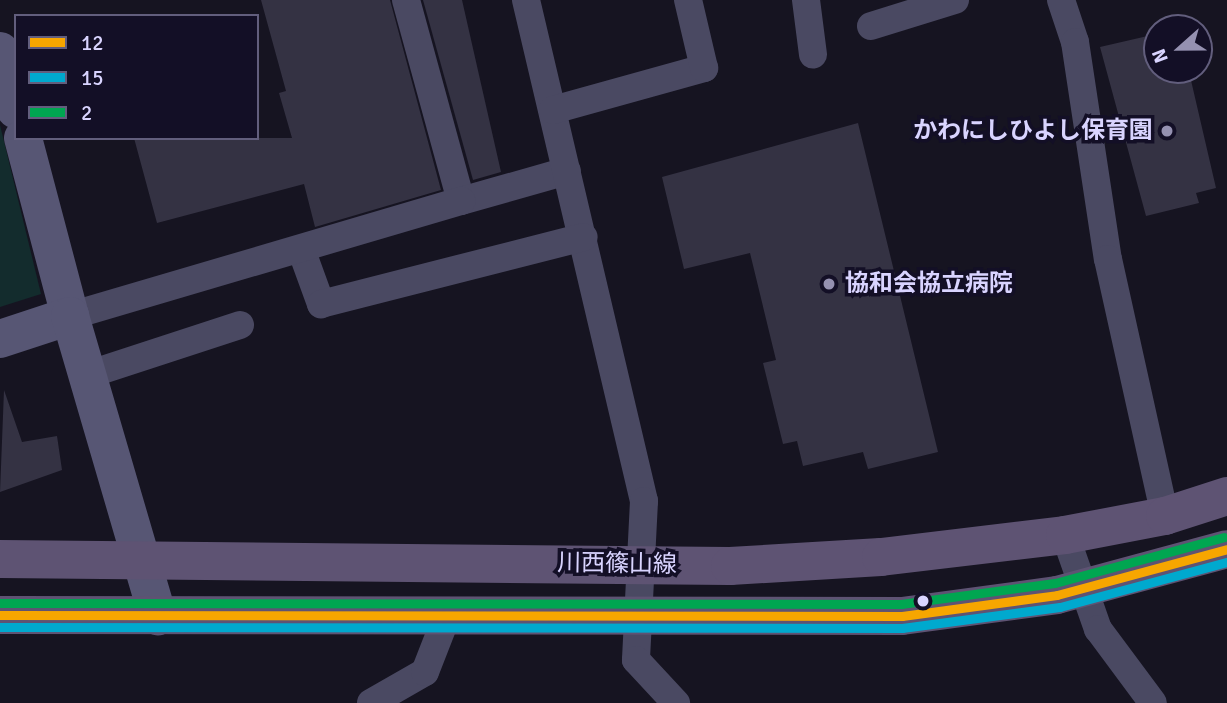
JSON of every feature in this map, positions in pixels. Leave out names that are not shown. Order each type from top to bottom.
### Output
[{"type":"main road","name":"川西篠山線","points":[[0,559],[640,564],[881,557],[1065,535],[1165,516],[1227,496]]},
{"type":"main road","name":"川西篠山線","points":[[0,615],[446,618],[638,612],[902,615],[1084,588],[1227,549]]},
{"type":"street","points":[[406,0],[461,201]]},
{"type":"street","points":[[526,0],[584,237],[644,501],[636,660],[676,703]]},
{"type":"street","points":[[554,110],[704,68],[688,0]]},
{"type":"street","points":[[806,0],[813,55]]},
{"type":"street","points":[[871,26],[955,0]]},
{"type":"street","points":[[1061,0],[1074,42],[1108,259],[1165,516]]},
{"type":"street","points":[[0,51],[14,103]]},
{"type":"street","points":[[24,140],[70,316],[144,560],[158,616]]},
{"type":"street","points":[[0,339],[70,316],[567,172]]},
{"type":"street","points":[[301,249],[321,304],[584,237]]},
{"type":"street","points":[[87,375],[240,325]]},
{"type":"street","points":[[1065,535],[1098,629],[1153,703]]},
{"type":"street","points":[[371,703],[425,672],[446,618]]},
{"type":"green space","points":[[0,125],[41,294],[0,307]]},
{"type":"building","points":[[261,0],[390,0],[441,190],[315,227],[304,184],[157,223],[135,140],[292,138],[279,93],[286,91]]},
{"type":"building","points":[[423,0],[462,0],[501,172],[473,180]]},
{"type":"building","points":[[1143,37],[1143,84],[1192,84],[1216,188],[1196,193],[1199,203],[1146,216],[1100,47]]},
{"type":"building","points":[[858,123],[938,452],[868,469],[863,452],[803,466],[797,441],[783,444],[763,363],[776,360],[750,253],[684,269],[662,177]]},
{"type":"building","points":[[4,390],[22,442],[57,436],[62,470],[0,492]]},
{"type":"transit line","name":"2","points":[[0,603],[901,604],[1055,583],[1224,537]]},
{"type":"transit line","name":"12","points":[[0,615],[902,616],[1057,595],[1227,549]]},
{"type":"transit line","name":"15","points":[[0,627],[902,628],[1060,607],[1227,562]]},
{"type":"place","name":"かわにしひよし保育園","points":[[1167,131]]},
{"type":"place","name":"協和会協立病院","points":[[829,284]]}]
